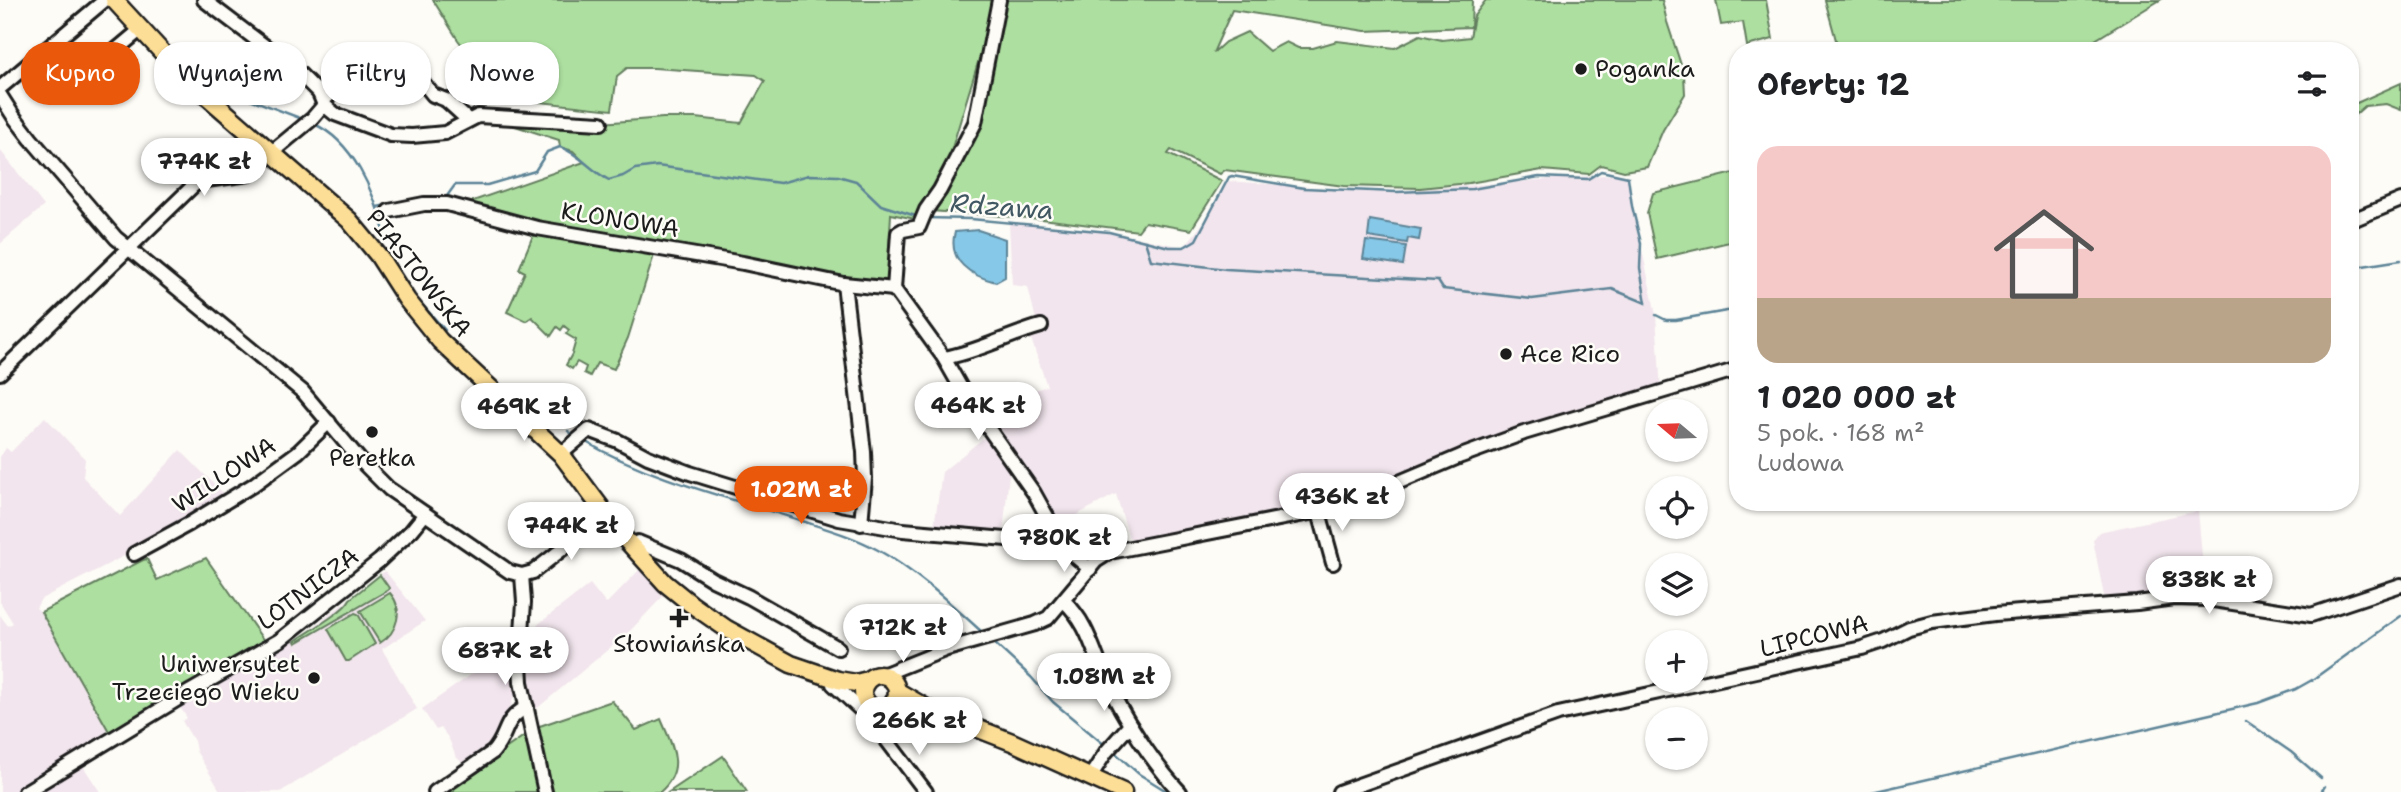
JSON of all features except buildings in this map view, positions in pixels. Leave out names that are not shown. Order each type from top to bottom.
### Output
[{"type":"main road","name":"PIASTOWSKA","points":[[114,0],[186,78],[352,223],[378,255],[407,300],[449,349],[572,444],[606,514],[664,583],[705,615],[745,640],[833,684],[883,703]]},
{"type":"main road","name":"PIASTOWSKA","points":[[816,674],[850,683],[860,683],[875,677]]},
{"type":"main road","points":[[883,703],[891,678],[875,677],[863,688],[883,703],[930,710],[1012,742],[1123,792]]},
{"type":"street","points":[[0,88],[105,0]]},
{"type":"street","points":[[204,0],[295,69],[321,98]]},
{"type":"street","points":[[999,0],[975,123],[923,218],[915,228],[903,230],[896,236],[894,289],[944,358],[965,395],[1034,493],[1064,547],[1090,569]]},
{"type":"street","points":[[126,42],[141,30]]},
{"type":"street","points":[[431,92],[446,100],[468,120]]},
{"type":"street","points":[[0,94],[13,117],[128,249],[303,392],[360,460],[389,489],[504,569],[522,575],[533,572],[606,514]]},
{"type":"street","points":[[0,373],[199,181],[249,174],[312,119],[324,105],[343,118],[391,135],[445,134],[478,116],[601,123]]},
{"type":"street","points":[[2359,217],[2401,200]]},
{"type":"street","name":"KLONOWA","points":[[389,211],[424,204],[447,204],[537,228],[743,263],[844,284],[894,289]]},
{"type":"street","points":[[844,284],[864,452],[861,524]]},
{"type":"street","points":[[944,358],[966,354],[1017,332],[1041,326]]},
{"type":"street","points":[[875,677],[973,641],[1041,622],[1064,601],[1102,556],[1130,547],[1319,512],[1355,502],[1461,456],[1524,433],[1729,372]]},
{"type":"street","name":"WILLOWA","points":[[134,554],[253,485],[298,452],[329,422]]},
{"type":"street","points":[[572,444],[589,430],[691,473],[814,513],[861,524],[1040,542],[1064,547]]},
{"type":"street","points":[[1319,512],[1333,563]]},
{"type":"street","name":"LOTNICZA","points":[[25,792],[279,640],[379,561],[425,514]]},
{"type":"street","points":[[631,546],[638,542],[681,560],[838,648]]},
{"type":"street","points":[[522,575],[524,626],[521,682],[545,792]]},
{"type":"street","name":"LIPCOWA","points":[[1339,792],[1558,714],[1863,648],[1909,628],[1932,622],[2187,598],[2311,615],[2401,585]]},
{"type":"street","points":[[1064,601],[1082,621],[1106,680],[1130,725],[1180,792]]},
{"type":"street","points":[[909,665],[883,703],[883,723],[886,741],[926,792]]},
{"type":"street","name":"PIASTOWSKA","points":[[833,684],[883,703]]},
{"type":"street","points":[[437,791],[493,752],[509,721],[527,707]]},
{"type":"street","points":[[1090,777],[1130,725]]},
{"type":"shaded area","points":[[0,150],[44,206],[0,244]]},
{"type":"shaded area","points":[[1626,175],[1656,315],[1661,391],[1415,476],[1358,507],[1157,542],[1129,538],[1116,494],[1058,525],[987,406],[1047,386],[1025,321],[1036,320],[1028,287],[1012,285],[1009,222],[1109,232],[1184,247],[1209,216],[1227,181],[1382,192]]},
{"type":"shaded area","points":[[45,417],[85,459],[83,477],[120,516],[180,450],[226,496],[147,544],[41,599],[36,608],[41,612],[110,733],[14,792],[0,792],[0,615],[8,626],[13,623],[0,602],[0,457],[6,448],[11,452]]},
{"type":"shaded area","points":[[986,436],[1010,465],[1003,533],[934,527],[942,472]]},
{"type":"shaded area","points":[[2198,511],[2205,589],[2117,599],[2104,596],[2093,540],[2099,532]]},
{"type":"shaded area","points":[[642,567],[667,592],[628,633],[535,710],[527,671],[532,629],[590,584],[606,604]]},
{"type":"shaded area","name":"Uniwersytet Trzeciego Wieku","points":[[385,571],[425,621],[382,649],[417,709],[280,792],[221,792],[196,751],[194,741],[182,721],[187,718],[180,707],[303,635]]},
{"type":"shaded area","points":[[517,645],[517,688],[499,740],[467,767],[456,757],[441,728],[436,730],[422,709]]},
{"type":"shaded area","points":[[83,766],[100,792],[40,792]]},
{"type":"green space","points":[[433,0],[1472,0],[1471,27],[1365,31],[1232,10],[1213,53],[1225,42],[1247,32],[1269,51],[1286,42],[1298,48],[1313,48],[1337,41],[1395,48],[1420,35],[1442,40],[1470,37],[1474,16],[1486,0],[1662,0],[1684,74],[1685,94],[1663,130],[1647,167],[1624,171],[1601,165],[1589,174],[1542,170],[1469,183],[1420,188],[1344,186],[1225,170],[1220,174],[1171,150],[1168,154],[1222,181],[1191,230],[1145,222],[1138,231],[1042,219],[931,211],[971,131],[987,62],[979,59],[945,171],[923,204],[919,217],[915,219],[891,214],[887,284],[782,271],[472,209],[473,201],[584,162],[573,151],[560,147],[559,140],[487,117],[601,123],[696,118],[741,123],[765,81],[756,75],[627,68],[617,76],[612,110],[559,104],[559,42],[458,40]]},
{"type":"green space","points":[[1716,0],[1766,0],[1773,39],[1746,42],[1743,22],[1721,25]]},
{"type":"green space","points":[[1825,0],[2160,0],[2092,42],[1837,42]]},
{"type":"green space","points":[[2401,83],[2401,110],[2386,104],[2365,106],[2359,111],[2359,102]]},
{"type":"green space","points":[[1729,174],[1729,242],[1657,259],[1647,213],[1653,193]]},
{"type":"green space","points":[[534,233],[655,252],[628,338],[614,369],[597,363],[590,376],[584,373],[586,367],[577,362],[572,369],[566,365],[576,340],[566,334],[569,330],[564,326],[561,330],[557,327],[551,336],[532,317],[526,321],[507,312],[525,272],[519,269]]},
{"type":"green space","points":[[206,558],[264,641],[110,733],[41,612],[143,560],[147,559],[157,580]]},
{"type":"green space","points":[[380,575],[388,590],[296,643],[295,641],[326,621]]},
{"type":"green space","points":[[390,593],[397,606],[397,620],[391,633],[380,643],[360,611]]},
{"type":"green space","points":[[355,613],[375,644],[346,661],[328,629]]},
{"type":"green space","points":[[612,701],[636,730],[661,719],[675,757],[673,774],[668,783],[660,792],[550,792],[534,728]]},
{"type":"green space","points":[[524,736],[542,792],[448,792],[451,786]]},
{"type":"green space","points":[[723,756],[747,792],[669,792]]},
{"type":"water","points":[[1370,220],[1421,229],[1419,240],[1408,238],[1407,243],[1368,237]]},
{"type":"water","points":[[978,230],[1005,239],[1005,277],[996,282],[978,276],[963,266],[955,251],[955,232]]},
{"type":"water","points":[[1366,241],[1406,246],[1403,265],[1363,259]]},
{"type":"waterway","points":[[266,105],[305,120]]},
{"type":"waterway","points":[[314,124],[340,142],[351,155],[368,184],[384,231]]},
{"type":"waterway","name":"Rdzawa","points":[[440,198],[447,196],[455,185],[487,185],[535,171],[547,152],[560,147],[609,180],[635,169],[657,166],[780,183],[809,175],[838,176],[856,181],[881,205],[919,217]]},
{"type":"waterway","points":[[926,218],[971,219],[1109,232],[1169,247],[1184,247],[1196,240],[1229,177],[1232,176],[1304,188],[1396,192],[1472,189],[1539,177],[1588,179],[1601,171],[1628,177],[1641,243],[1640,268],[1646,303]]},
{"type":"waterway","name":"Rdzawa","points":[[377,207],[419,199]]},
{"type":"waterway","name":"Rdzawa","points":[[1145,241],[1151,260],[1226,269],[1438,281],[1443,289],[1532,299],[1612,289],[1646,303]]},
{"type":"waterway","name":"Rdzawa","points":[[2359,267],[2401,260]]},
{"type":"waterway","points":[[400,272],[412,293],[445,330]]},
{"type":"waterway","name":"Rdzawa","points":[[1656,315],[1666,320],[1676,320],[1729,311]]},
{"type":"waterway","points":[[568,431],[575,436]]},
{"type":"waterway","points":[[584,441],[662,477],[869,545],[919,578],[983,633]]},
{"type":"waterway","points":[[1872,792],[2258,703],[2312,680],[2401,616]]},
{"type":"waterway","points":[[993,642],[1031,677],[1053,702],[1106,746]]},
{"type":"waterway","points":[[2246,721],[2291,752],[2321,778]]},
{"type":"waterway","points":[[1112,750],[1139,774],[1168,792]]},
{"type":"waterway","points":[[2321,792],[2325,786]]},
{"type":"place","name":"Poganka","points":[[1581,69]]},
{"type":"place","name":"Ace Rico","points":[[1506,354]]},
{"type":"place","name":"Perełka","points":[[372,432]]},
{"type":"place","name":"Słowiańska","points":[[679,618]]},
{"type":"place","name":"Uniwersytet Trzeciego Wieku","points":[[314,678]]}]
